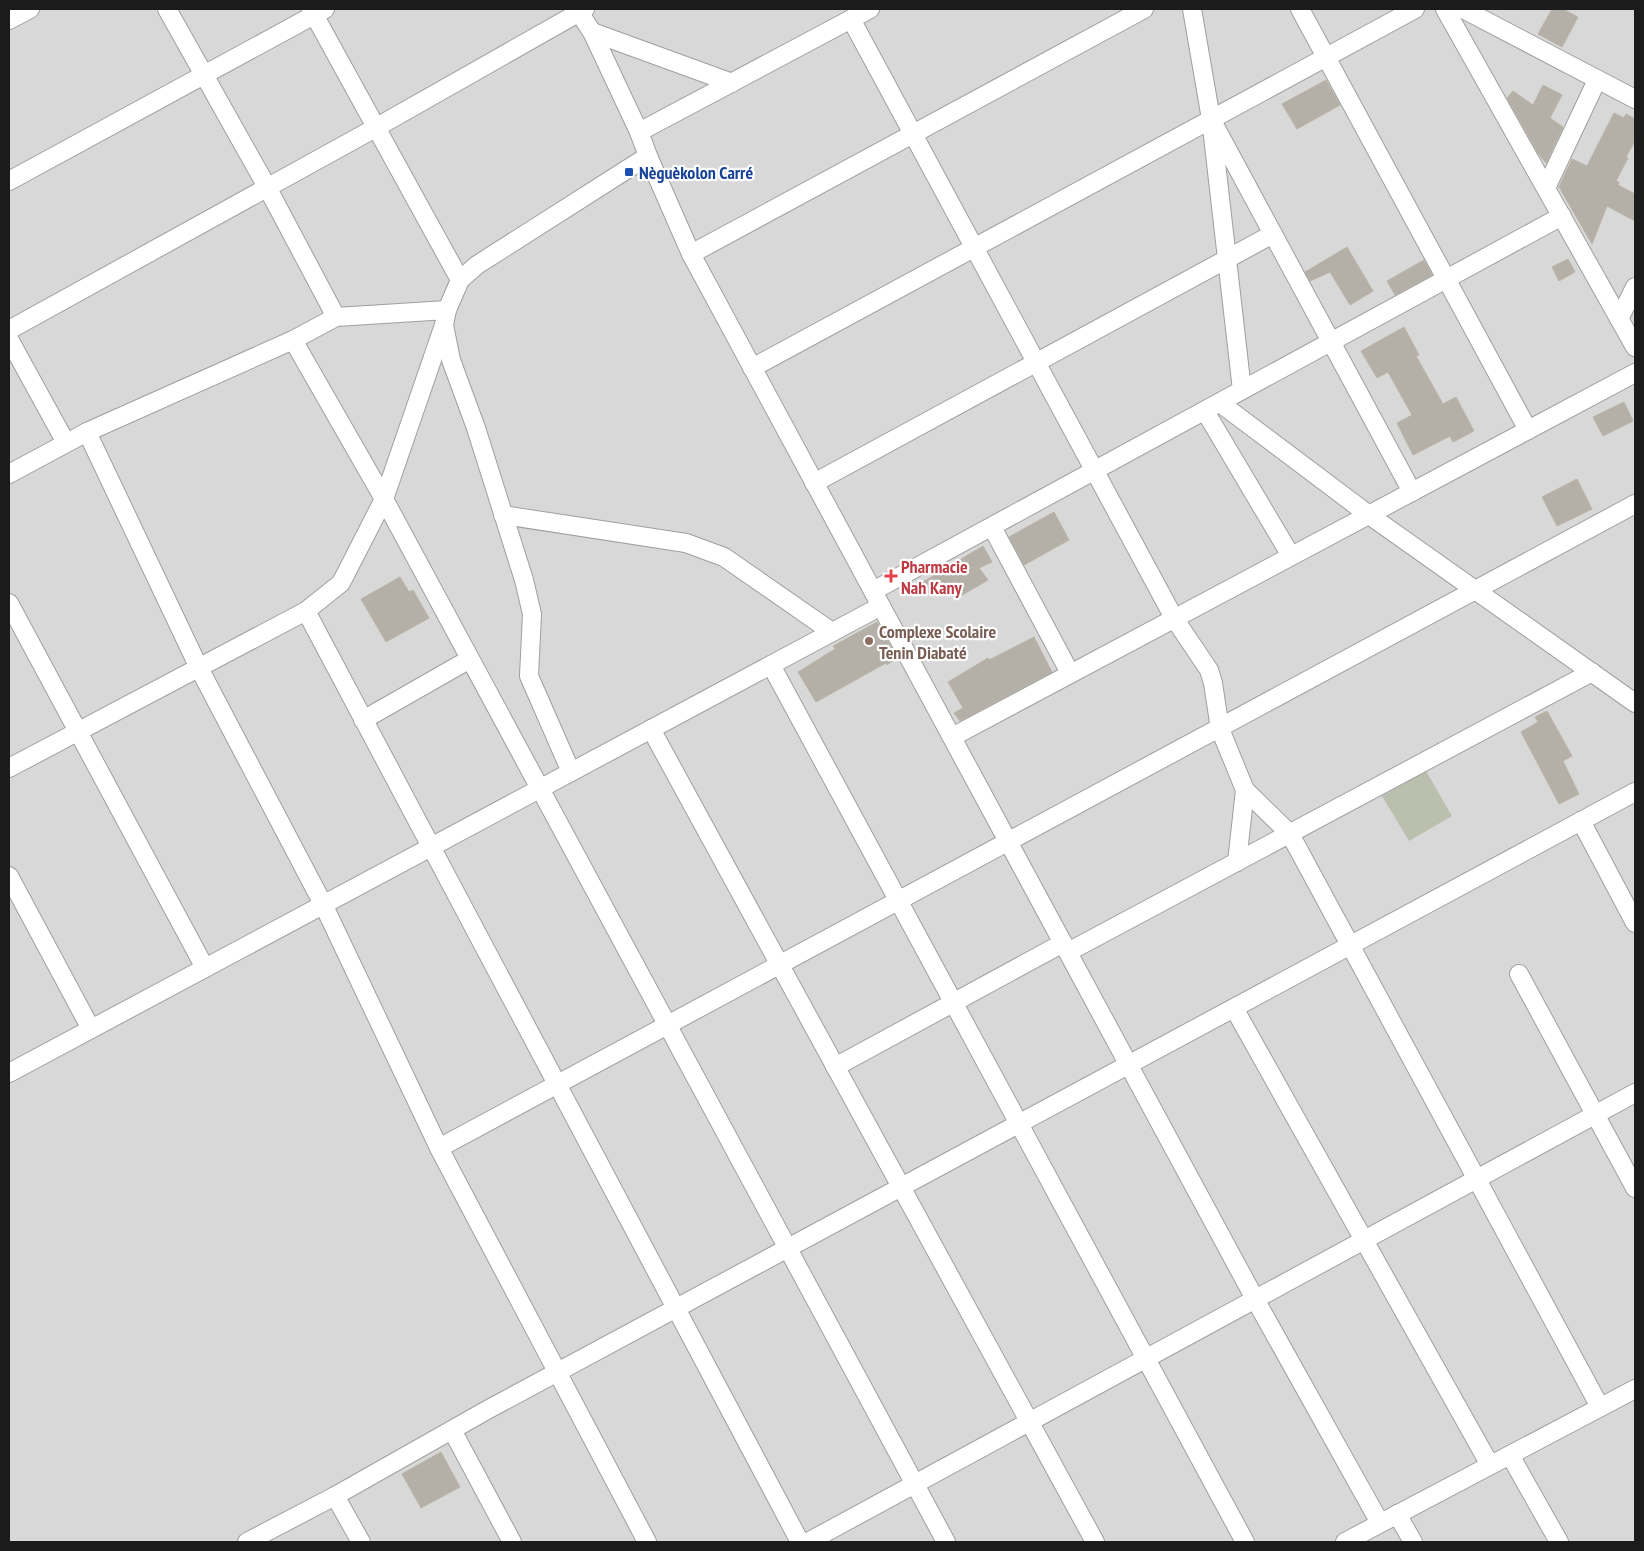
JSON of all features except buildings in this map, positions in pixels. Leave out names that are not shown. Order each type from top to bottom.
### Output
[{"type":"street","points":[[9,20],[30,9]]},
{"type":"street","points":[[167,9],[267,187],[336,317]]},
{"type":"street","points":[[639,132],[870,9]]},
{"type":"street","points":[[691,254],[1144,9]]},
{"type":"street","points":[[1192,9],[1211,119],[1242,390]]},
{"type":"street","points":[[1300,9],[1528,430]]},
{"type":"street","points":[[752,368],[1415,9]]},
{"type":"street","points":[[1445,9],[1635,347]]},
{"type":"street","points":[[1462,9],[1635,99]]},
{"type":"street","points":[[9,330],[377,127],[580,10],[639,132],[691,254],[1255,1299],[1380,1523]]},
{"type":"street","points":[[9,181],[317,11],[460,280]]},
{"type":"street","points":[[851,19],[1174,618],[1209,670],[1214,683],[1220,729],[1244,790],[1290,834],[1600,1408]]},
{"type":"street","points":[[592,32],[732,83]]},
{"type":"street","points":[[1546,188],[1597,80]]},
{"type":"street","points":[[1211,119],[1412,492]]},
{"type":"street","points":[[9,768],[306,612],[341,584],[384,500],[460,280],[477,266],[648,156]]},
{"type":"street","points":[[9,1073],[324,906],[832,632],[877,599],[992,527],[1562,216]]},
{"type":"street","points":[[814,483],[1273,234]]},
{"type":"street","points":[[1619,319],[1635,287]]},
{"type":"street","points":[[9,474],[66,442],[293,340],[336,317],[446,318]]},
{"type":"street","points":[[446,318],[451,360],[476,428],[504,515],[524,580],[532,614],[528,676],[570,772]]},
{"type":"street","points":[[9,338],[66,442]]},
{"type":"street","points":[[293,340],[384,500],[946,1542]]},
{"type":"street","points":[[952,737],[1635,374]]},
{"type":"street","points":[[1212,406],[1370,515],[1635,703]]},
{"type":"street","points":[[1212,406],[1291,556]]},
{"type":"street","points":[[87,432],[199,668],[324,906],[439,1148],[648,1542]]},
{"type":"street","points":[[439,1148],[1635,504]]},
{"type":"street","points":[[504,515],[686,543],[724,557],[832,632]]},
{"type":"street","points":[[992,527],[1070,673]]},
{"type":"street","points":[[9,603],[205,968]]},
{"type":"street","points":[[306,612],[800,1542]]},
{"type":"street","points":[[363,720],[470,659]]},
{"type":"street","points":[[770,665],[1245,1542]]},
{"type":"street","points":[[835,1067],[953,1003],[1237,862],[1592,672]]},
{"type":"street","points":[[651,729],[1096,1542]]},
{"type":"street","points":[[1237,862],[1244,790]]},
{"type":"street","points":[[247,1542],[335,1496],[558,1372],[1635,792]]},
{"type":"street","points":[[1580,821],[1635,923]]},
{"type":"street","points":[[9,876],[91,1029]]},
{"type":"street","points":[[1519,974],[1635,1188]]},
{"type":"street","points":[[1234,1008],[1490,1466]]},
{"type":"street","points":[[808,1542],[1635,1093]]},
{"type":"street","points":[[1345,1542],[1600,1408],[1633,1396]]},
{"type":"street","points":[[452,1430],[512,1542]]},
{"type":"street","points":[[1510,1455],[1559,1542]]},
{"type":"street","points":[[335,1496],[361,1542]]},
{"type":"street","points":[[1397,1514],[1413,1542]]},
{"type":"shaded area","points":[[9,9],[1635,9],[1635,1542],[9,1542]]},
{"type":"shaded area","points":[[1426,771],[1452,816],[1409,841],[1382,796]]},
{"type":"place","name":"Nèguèkolon Carré","points":[[629,172]]},
{"type":"place","name":"Pharmacie Nah Kany","points":[[891,576]]},
{"type":"place","name":"Complexe Scolaire Tenin Diabaté","points":[[869,641]]}]
